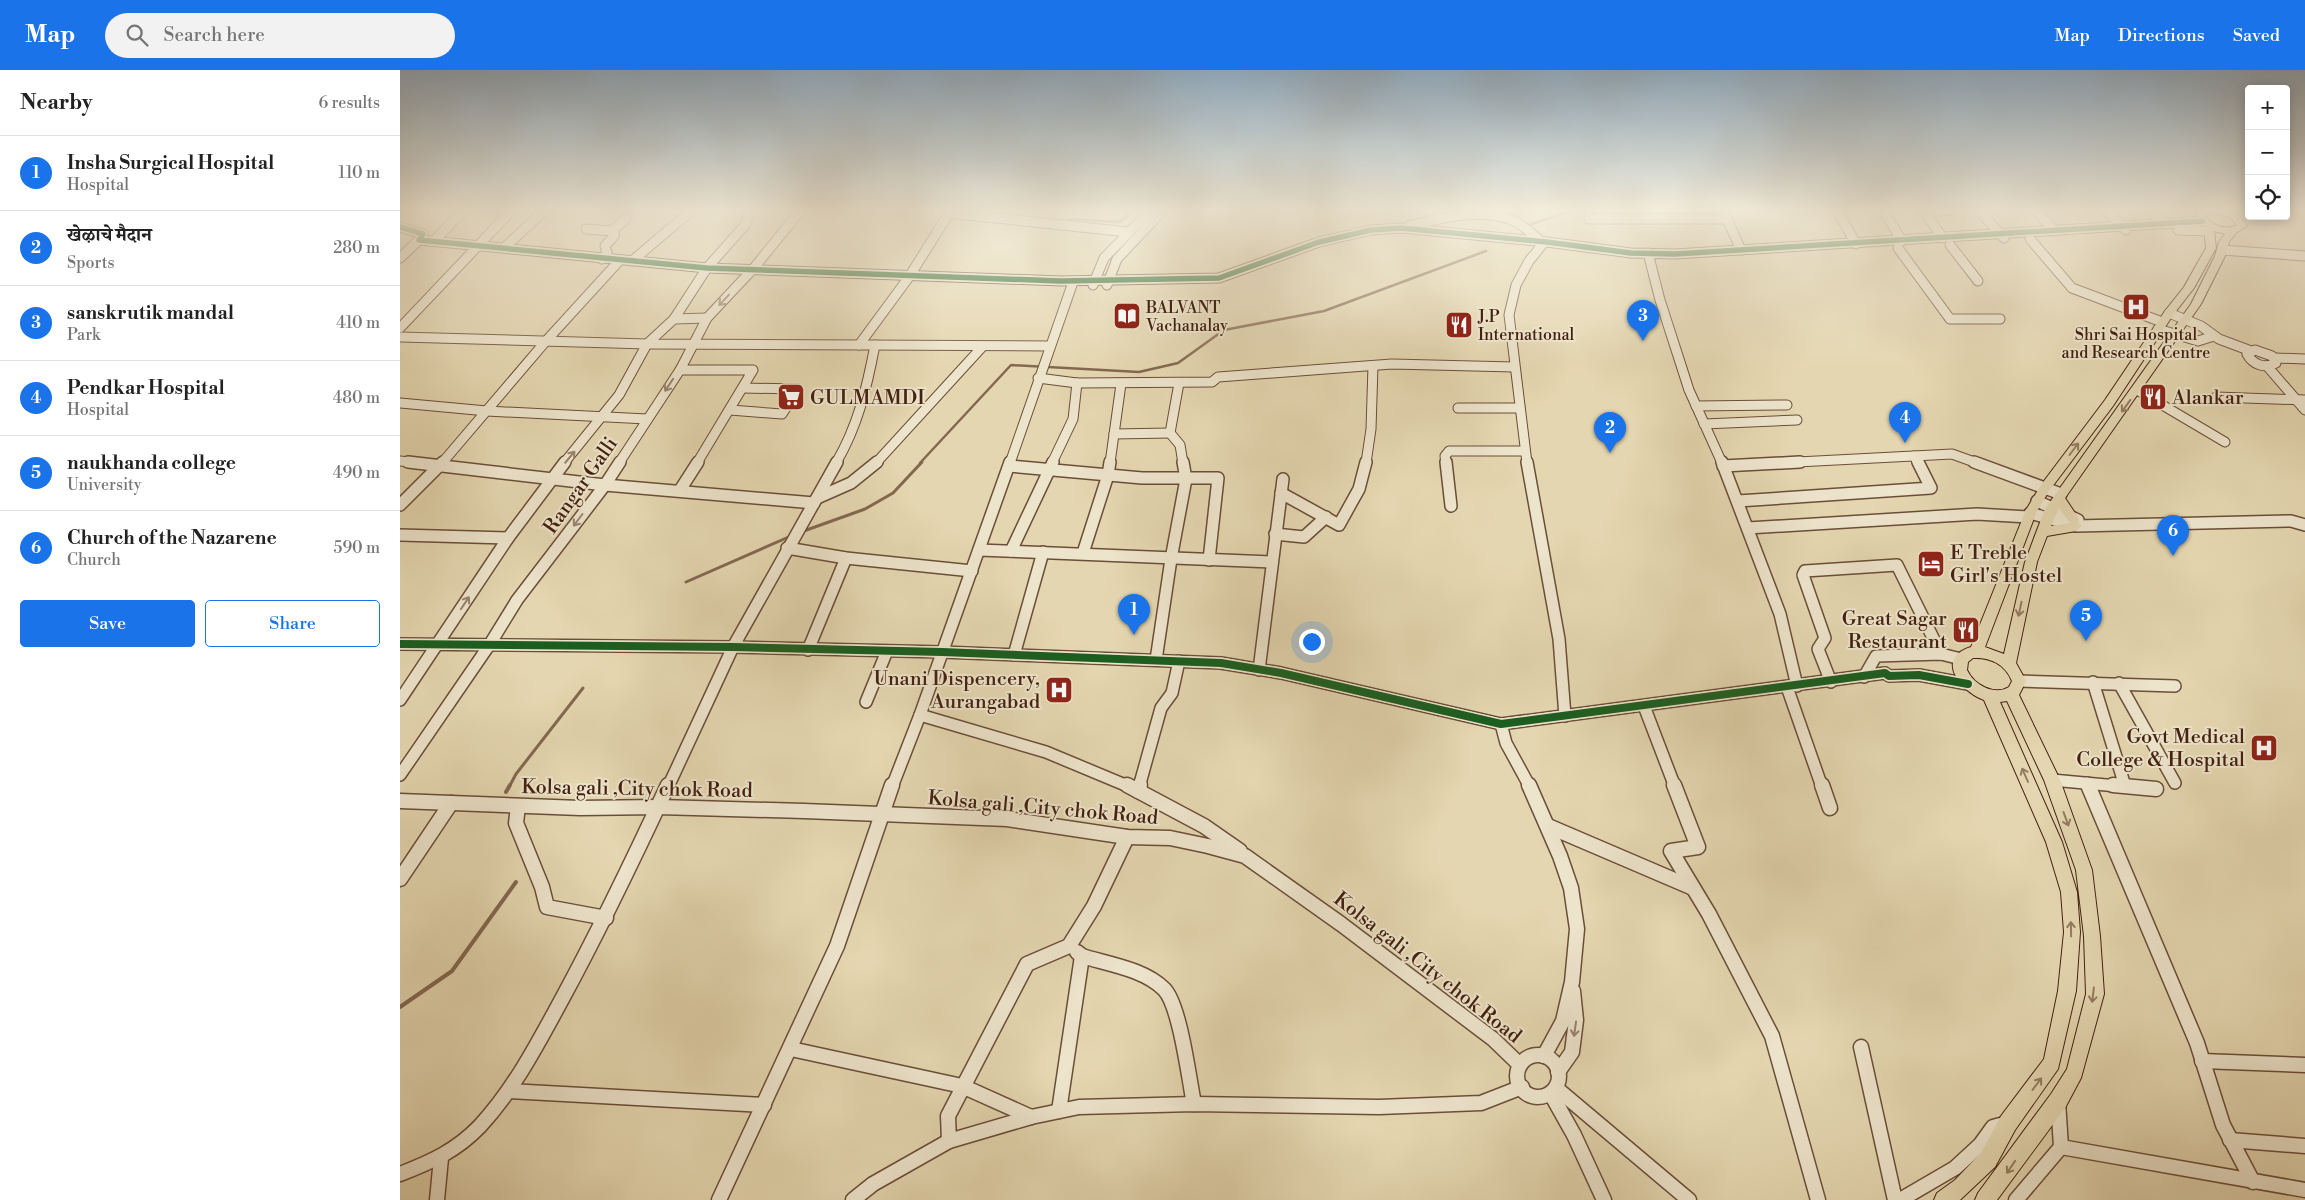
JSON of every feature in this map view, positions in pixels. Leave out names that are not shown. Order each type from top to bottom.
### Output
[{"type":"main road","points":[[1976,652],[2031,510],[2108,403],[2163,321],[2189,288],[2204,263]]},
{"type":"main road","points":[[2009,664],[2030,562],[2046,520],[2060,495],[2137,390],[2196,304],[2216,263]]},
{"type":"main road","points":[[2060,495],[2074,522]]},
{"type":"main road","points":[[2046,520],[2074,522]]},
{"type":"main road","points":[[1944,1200],[1962,1188],[1988,1160],[2008,1124],[2052,1063],[2067,991],[2072,932],[2069,892],[2054,842],[1990,696],[1968,684],[1959,671],[1961,659],[1970,653],[1976,652],[1993,654],[2014,669],[2015,688],[2052,780],[2084,870],[2092,936],[2095,994],[2074,1072],[2058,1101],[1985,1200]]},
{"type":"main road","points":[[1990,696],[2015,688]]},
{"type":"street","points":[[400,328],[463,263]]},
{"type":"street","points":[[402,499],[440,465],[546,341],[618,263]]},
{"type":"street","points":[[651,263],[707,268],[909,277],[1198,285],[1227,282],[1281,263]]},
{"type":"street","points":[[400,700],[508,538],[619,395],[647,344],[674,318],[712,263]]},
{"type":"street","name":"Rangar Galli","points":[[400,775],[490,644],[517,600],[605,485],[680,370],[708,318],[759,263]]},
{"type":"street","points":[[859,345],[918,263]]},
{"type":"street","points":[[1094,282],[1102,263]]},
{"type":"street","points":[[1108,282],[1116,263]]},
{"type":"street","points":[[1529,263],[1514,293],[1509,315],[1525,451],[1559,639],[1565,716]]},
{"type":"street","points":[[1650,263],[1660,300],[1696,406],[1738,502],[1780,614],[1792,686],[1830,808]]},
{"type":"street","points":[[1912,263],[1950,319],[2000,319]]},
{"type":"street","points":[[1964,263],[1978,281]]},
{"type":"street","points":[[2050,263],[2072,288],[2163,321],[2186,319],[2201,326],[2214,336],[2251,351],[2264,352],[2275,358],[2305,359]]},
{"type":"street","points":[[1061,281],[1072,285],[1094,282]]},
{"type":"street","points":[[719,1200],[791,1049],[837,946],[882,814],[972,571],[1072,285]]},
{"type":"street","points":[[674,318],[708,318]]},
{"type":"street","points":[[2163,321],[2175,335],[2198,341],[2214,336]]},
{"type":"street","points":[[400,337],[647,344],[1050,346]]},
{"type":"street","points":[[400,1174],[441,1158],[480,1127],[509,1091],[531,1056],[606,918],[733,648],[857,420],[868,383],[874,345]]},
{"type":"street","points":[[400,462],[605,485],[680,490],[813,504],[851,483],[873,466],[983,346]]},
{"type":"street","points":[[2251,351],[2247,354],[2250,359],[2267,366],[2300,400],[2305,410]]},
{"type":"street","points":[[2267,366],[2275,365],[2275,358]]},
{"type":"street","points":[[1039,375],[1077,383],[1122,384],[1212,382],[1218,377],[1373,366],[1514,367]]},
{"type":"street","points":[[1281,493],[1339,525],[1349,512],[1360,491],[1366,466],[1371,428],[1373,366]]},
{"type":"street","points":[[680,370],[753,370],[680,490]]},
{"type":"street","points":[[1011,551],[1072,419],[1077,383]]},
{"type":"street","points":[[1170,433],[1180,383]]},
{"type":"street","points":[[1084,553],[1108,475],[1122,384]]},
{"type":"street","points":[[730,410],[782,414],[798,389],[742,388]]},
{"type":"street","points":[[2137,390],[2225,442]]},
{"type":"street","points":[[2216,397],[2300,400]]},
{"type":"street","points":[[400,403],[487,411],[647,418]]},
{"type":"street","points":[[1696,406],[1787,405]]},
{"type":"street","points":[[1458,408],[1519,408]]},
{"type":"street","points":[[1704,424],[1797,420]]},
{"type":"street","points":[[1114,434],[1170,433]]},
{"type":"street","points":[[1156,660],[1171,559],[1186,478],[1180,445],[1170,433]]},
{"type":"street","points":[[1450,506],[1445,456],[1449,451],[1525,451]]},
{"type":"street","points":[[1723,466],[1952,454],[2060,495]]},
{"type":"street","points":[[1738,502],[1928,489],[1930,488],[1930,483],[1914,456]]},
{"type":"street","points":[[1009,466],[1142,478],[1218,478],[1209,560]]},
{"type":"street","points":[[1259,670],[1283,479]]},
{"type":"street","points":[[1748,528],[2031,510],[2046,520],[2094,526],[2291,521],[2305,525]]},
{"type":"street","points":[[1275,534],[1304,537],[1326,517]]},
{"type":"street","points":[[400,535],[508,538]]},
{"type":"street","points":[[787,548],[846,558],[972,571]]},
{"type":"street","points":[[979,550],[1272,562]]},
{"type":"street","points":[[1014,655],[1043,552]]},
{"type":"street","points":[[808,650],[846,558]]},
{"type":"street","points":[[1831,682],[1818,649],[1825,638],[1803,575],[1805,571],[1897,565],[1941,654]]},
{"type":"street","points":[[400,644],[942,652],[1221,663],[1501,724],[1831,682],[1885,673],[1890,676],[1919,675],[1968,684]]},
{"type":"street","points":[[866,702],[887,652]]},
{"type":"street","points":[[1864,677],[1876,656],[1941,654],[1961,659]]},
{"type":"street","points":[[1138,791],[1161,708],[1172,693],[1179,661]]},
{"type":"street","points":[[2093,682],[2125,786]]},
{"type":"street","points":[[2015,688],[2093,682],[2175,686]]},
{"type":"street","points":[[2119,683],[2174,784]]},
{"type":"street","points":[[1644,706],[1698,847],[1671,852],[1709,914],[1772,1036],[1818,1200]]},
{"type":"street","points":[[920,715],[991,732],[1106,775],[1207,827],[1245,856]]},
{"type":"street","points":[[1501,724],[1506,743],[1532,790],[1548,826],[1571,888],[1576,929],[1572,982],[1563,1021],[1544,1056]]},
{"type":"street","points":[[2052,780],[2156,789]]},
{"type":"street","points":[[2087,783],[2197,1043],[2223,1125],[2252,1182]]},
{"type":"street","name":"Kolsa gali ,City chok Road","points":[[400,801],[580,808],[659,807],[1007,819],[1127,837],[1170,838],[1245,856],[1341,924],[1478,1027],[1520,1065]]},
{"type":"street","points":[[400,879],[451,803]]},
{"type":"street","points":[[518,806],[516,823],[542,887],[547,907],[606,918]]},
{"type":"street","points":[[1548,826],[1636,862],[1693,889]]},
{"type":"street","points":[[949,1142],[948,1116],[1026,964],[1069,946],[1094,906],[1127,837]]},
{"type":"street","points":[[1069,946],[1082,956],[1150,980],[1162,987],[1170,996],[1174,1007],[1194,1104]]},
{"type":"street","points":[[1060,1112],[1082,956]]},
{"type":"street","points":[[1572,982],[1576,1020],[1572,1052],[1558,1072],[1553,1091],[1604,1200]]},
{"type":"street","points":[[1861,1047],[1895,1200]]},
{"type":"street","points":[[791,1049],[962,1086],[1031,1117]]},
{"type":"street","points":[[1553,1091],[1544,1097],[1536,1097],[1522,1087],[1518,1072],[1520,1065],[1526,1058],[1534,1055],[1544,1056],[1552,1062],[1558,1072]]},
{"type":"street","points":[[2202,1061],[2305,1065]]},
{"type":"street","points":[[854,1200],[873,1184],[949,1142],[1031,1117],[1087,1107],[1194,1104],[1379,1107],[1481,1103],[1522,1087]]},
{"type":"street","points":[[509,1091],[764,1106]]},
{"type":"street","points":[[1553,1091],[1689,1200]]},
{"type":"street","points":[[2016,1200],[2061,1147],[2058,1101]]},
{"type":"street","points":[[1900,1200],[1955,1168],[1980,1144],[1993,1127],[2008,1124]]},
{"type":"street","points":[[2230,1140],[2305,1146]]},
{"type":"street","points":[[2061,1147],[2305,1190]]},
{"type":"street","points":[[437,1200],[441,1158]]},
{"type":"waterway","points":[[920,463],[1011,365],[1139,372],[1178,363],[1224,330],[1324,311],[1454,263]]},
{"type":"waterway","points":[[801,532],[865,509],[893,493],[922,462]]},
{"type":"waterway","points":[[686,582],[791,536]]},
{"type":"waterway","points":[[509,787],[516,774],[583,688]]},
{"type":"waterway","points":[[506,792],[510,785]]},
{"type":"waterway","points":[[400,1007],[452,971],[516,882]]},
{"type":"cycle path","points":[[653,263],[707,268],[1061,281],[1219,278],[1261,263]]},
{"type":"cycle path","points":[[400,644],[733,647],[942,652],[1221,663],[1281,673],[1501,724],[1885,673],[1889,676],[1919,675],[1968,684]]},
{"type":"place","name":"Shri Sai Hospital and Research Centre","points":[[2136,307]]},
{"type":"place","name":"BALVANT Vachanalay","points":[[1127,316]]},
{"type":"place","name":"J.P International","points":[[1459,325]]},
{"type":"place","name":"sanskrutik mandal","points":[[1643,341]]},
{"type":"place","name":"GULMAMDI","points":[[791,397]]},
{"type":"place","name":"Alankar","points":[[2153,397]]},
{"type":"place","name":"Pendkar Hospital","points":[[1905,443]]},
{"type":"place","name":"खेऴाचे मैदान","points":[[1610,453]]},
{"type":"place","name":"Church of the Nazarene","points":[[2173,556]]},
{"type":"place","name":"E Treble Girl's Hostel","points":[[1931,564]]},
{"type":"place","name":"Great Sagar Restaurant","points":[[1966,630]]},
{"type":"place","name":"Insha Surgical Hospital","points":[[1134,635]]},
{"type":"place","name":"naukhanda college","points":[[2086,641]]},
{"type":"place","name":"Unani Dispencery, Aurangabad","points":[[1059,690]]},
{"type":"place","name":"Govt Medical College & Hospital","points":[[2264,748]]}]
